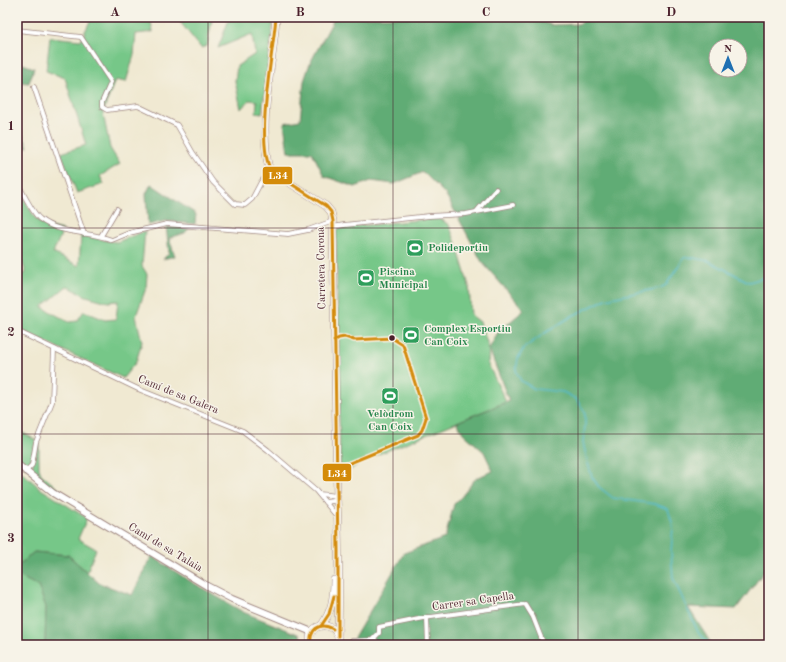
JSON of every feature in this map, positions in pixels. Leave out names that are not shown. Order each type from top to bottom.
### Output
[{"type":"main road","points":[[271,171],[267,159],[265,122],[267,89],[276,17]]},
{"type":"main road","name":"Carretera Corona","points":[[271,171],[326,206],[330,212],[333,224],[339,599],[337,645]]},
{"type":"main road","name":"Carretera Corona","points":[[321,626],[329,614],[334,598],[335,514],[337,500]]},
{"type":"main road","points":[[311,645],[310,638],[312,632],[321,626],[331,627],[338,636]]},
{"type":"street","points":[[17,30],[81,37],[111,82],[102,102],[102,108],[108,110],[138,106],[177,125],[193,153],[213,182],[235,204],[245,205],[252,199],[261,182],[271,171]]},
{"type":"street","points":[[34,86],[84,234]]},
{"type":"street","points":[[17,182],[39,219],[52,226],[84,234],[101,236],[112,240],[129,233],[167,224],[288,234],[333,224],[344,225],[475,212],[513,205]]},
{"type":"street","points":[[475,212],[496,189]]},
{"type":"street","points":[[101,236],[116,209]]},
{"type":"street","name":"Camí de sa Galera","points":[[17,331],[138,389],[243,431],[268,450],[319,494],[335,514]]},
{"type":"street","points":[[25,472],[32,465],[36,442],[52,402],[54,349]]},
{"type":"street","name":"Camí de sa Talaia","points":[[17,464],[25,472],[53,493],[207,586],[232,599],[312,632]]},
{"type":"street","points":[[319,494],[337,500]]},
{"type":"street","points":[[326,502],[337,500]]},
{"type":"street","name":"Carrer sa Capella","points":[[374,639],[379,633],[380,627],[427,617],[525,604],[533,617],[544,645]]},
{"type":"street","name":"Carrer sa Capella","points":[[427,617],[428,645]]},
{"type":"street","points":[[348,645],[351,641],[374,639],[380,645]]},
{"type":"green space","points":[[92,17],[150,17],[153,32],[136,34],[134,55],[126,82],[115,80],[103,113],[110,148],[120,164],[100,176],[104,184],[77,193],[61,153],[86,145],[65,78],[46,71],[50,37],[81,40]]},
{"type":"green space","points":[[176,17],[204,17],[212,20],[207,46],[201,48]]},
{"type":"green space","points":[[230,17],[274,17],[262,114],[256,113],[257,101],[249,100],[241,109],[235,81],[237,66],[255,54],[252,34],[218,48]]},
{"type":"green space","points":[[335,17],[539,17],[539,21],[552,25],[578,24],[593,17],[769,17],[769,565],[736,609],[688,607],[712,645],[350,645],[404,553],[445,538],[454,504],[476,478],[493,471],[484,452],[463,433],[457,422],[509,401],[489,349],[498,332],[524,310],[482,262],[446,195],[423,172],[394,184],[371,181],[355,187],[324,176],[312,152],[288,152],[284,123],[300,120],[304,81],[310,63]]},
{"type":"green space","points":[[17,62],[34,68],[29,83],[17,82]]},
{"type":"green space","points":[[17,121],[28,147],[17,151]]},
{"type":"green space","points":[[151,184],[196,214],[195,224],[165,221],[148,225],[146,194]]},
{"type":"green space","points":[[17,186],[35,218],[46,226],[63,230],[53,253],[79,266],[81,235],[117,242],[145,231],[142,266],[147,274],[146,288],[136,316],[142,342],[136,362],[123,378],[17,329],[17,276],[26,273],[22,261],[17,262]],"holes":[[[67,286],[86,296],[108,302],[118,301],[116,319],[105,320],[84,311],[77,321],[69,322],[42,307]]]},
{"type":"green space","name":"Complex Esportiu Can Coix","points":[[439,218],[449,225],[456,243],[469,286],[471,315],[480,322],[489,348],[488,364],[506,402],[362,461],[342,476],[340,461],[336,231],[339,228]]},
{"type":"green space","points":[[166,226],[190,227],[185,233],[169,238],[175,256],[163,259],[169,253]]},
{"type":"green space","points":[[17,430],[36,440],[30,464],[26,468],[17,459]]},
{"type":"green space","points":[[39,442],[39,468],[41,474],[63,493],[54,489],[32,473],[31,470]]},
{"type":"green space","points":[[17,468],[41,489],[87,518],[78,539],[96,549],[87,572],[68,555],[34,552],[17,567]]},
{"type":"green space","points":[[34,552],[68,555],[99,583],[132,595],[152,556],[185,578],[243,612],[300,635],[304,645],[45,645],[46,607],[38,586],[17,575],[17,567]]},
{"type":"green space","points":[[17,575],[38,586],[46,607],[45,645],[17,645]]},
{"type":"waterway","points":[[711,645],[699,634],[673,578],[671,552],[673,526],[668,509],[655,504],[613,498],[599,487],[592,477],[583,442],[585,412],[576,399],[563,392],[535,389],[521,381],[516,371],[518,358],[524,348],[545,333],[572,316],[606,299],[660,288],[666,285],[684,258],[688,257],[709,261],[749,282],[763,278],[769,272]]},
{"type":"transit line","name":"L34","points":[[276,17],[266,96],[266,157],[271,171],[326,206],[331,212],[333,221],[338,636]]},
{"type":"transit line","name":"L34","points":[[334,341],[345,337],[354,340],[392,338],[403,345],[426,418],[422,430],[418,435],[345,465],[337,476]]},
{"type":"transit line","name":"L34","points":[[321,626],[329,614],[334,596]]},
{"type":"transit line","name":"L34","points":[[311,645],[313,631],[316,628],[323,626],[333,629]]},
{"type":"place","name":"Polideportiu","points":[[415,248]]},
{"type":"place","name":"Piscina Municipal","points":[[366,278]]},
{"type":"place","name":"Complex Esportiu Can Coix","points":[[411,335]]},
{"type":"place","name":"Velòdrom Can Coix","points":[[390,396]]}]
